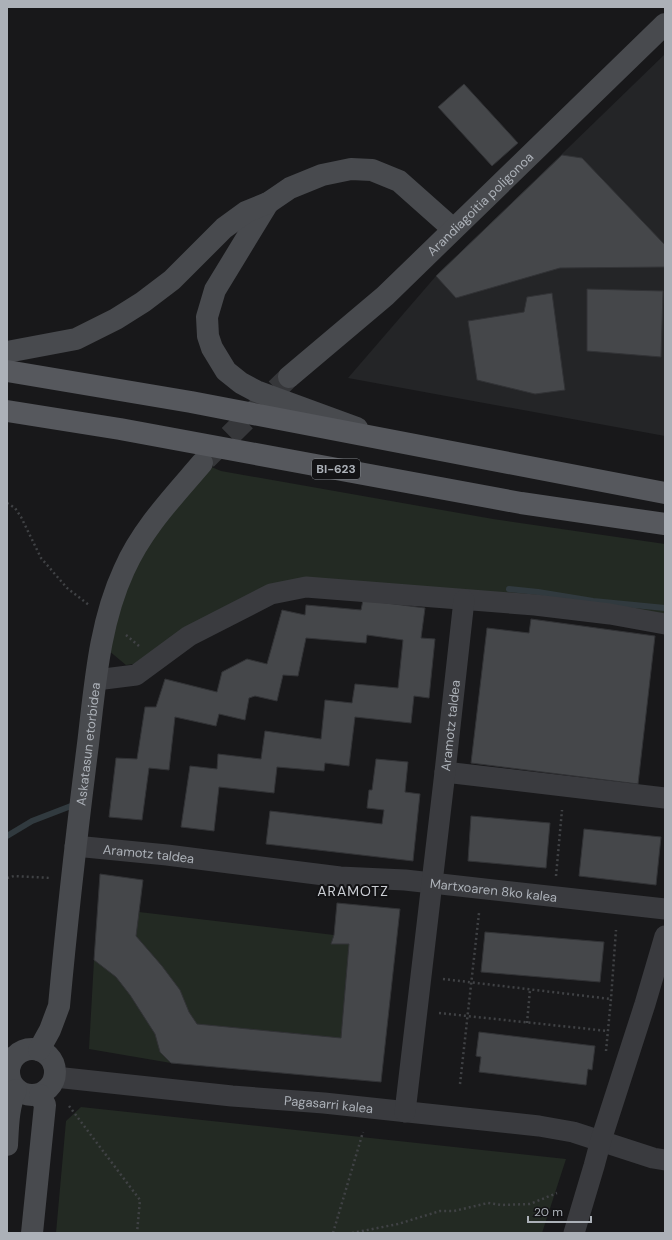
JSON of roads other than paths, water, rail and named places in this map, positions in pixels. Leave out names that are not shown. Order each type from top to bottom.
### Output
[{"type":"main road","points":[[7,371],[184,401],[665,493]]},
{"type":"main road","name":"BI-623","points":[[7,411],[120,429],[521,502],[665,524]]},
{"type":"street","name":"Arandiagoitia poligonoa","points":[[289,377],[385,296],[665,24]]},
{"type":"street","points":[[7,352],[76,339],[116,319],[143,302],[172,280],[229,224],[246,212],[268,204],[290,188],[322,175],[351,169],[372,170],[399,181],[453,229]]},
{"type":"street","points":[[268,204],[215,290],[206,317],[208,336],[212,348],[226,371],[241,383],[256,391],[398,442]]},
{"type":"street","name":"Askatasun etorbidea","points":[[39,1050],[50,1030],[59,1006],[74,856],[96,680],[108,614],[124,570],[145,531],[202,463]]},
{"type":"street","points":[[96,680],[136,675],[189,636],[271,594],[306,587],[542,606],[610,614],[665,624]]},
{"type":"street","name":"Aramotz taldea","points":[[74,856],[167,855],[340,877],[405,880],[432,884],[464,600]]},
{"type":"street","points":[[445,772],[665,798]]},
{"type":"street","name":"Martxoaren 8ko kalea","points":[[405,1112],[432,884],[665,909]]},
{"type":"street","points":[[574,1233],[601,1140],[645,1004],[665,936]]},
{"type":"street","points":[[7,1145],[9,1122],[14,1095],[10,1073],[22,1051],[33,1049],[39,1050],[50,1058],[55,1070],[55,1077],[50,1088],[40,1095],[27,1096],[10,1073]]},
{"type":"street","name":"Pagasarri kalea","points":[[55,1077],[232,1096],[324,1102],[539,1126],[573,1132],[654,1158],[665,1160]]},
{"type":"street","points":[[32,1233],[45,1105],[40,1095]]},
{"type":"waterway","points":[[509,589],[593,601],[665,608]]},
{"type":"waterway","points":[[7,836],[32,821],[71,806]]},
{"type":"tunnel","points":[[206,459],[289,377]]},
{"type":"district","name":"ARAMOTZ","points":[[353,891]]}]
